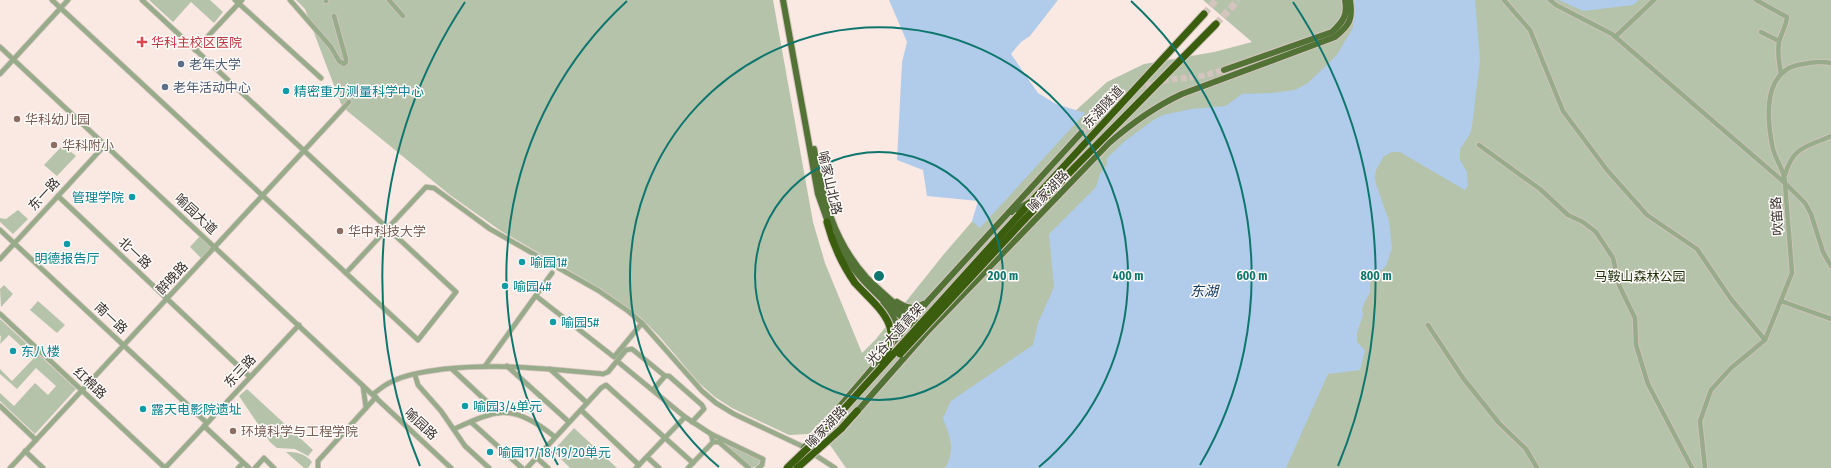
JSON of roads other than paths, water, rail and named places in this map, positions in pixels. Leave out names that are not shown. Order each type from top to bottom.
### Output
[{"type":"highway","name":"东湖隧道","points":[[1022,218],[1033,200],[1169,54],[1204,14]]},
{"type":"highway","name":"东湖隧道","points":[[1022,218],[1047,196],[1216,24]]},
{"type":"highway","name":"光谷大道高架","points":[[787,468],[813,443],[867,382],[1022,218]]},
{"type":"highway","name":"光谷大道高架","points":[[790,468],[815,445],[1022,218]]},
{"type":"highway","points":[[827,222],[836,252],[848,273],[884,313],[892,330],[891,342],[886,354],[867,382]]},
{"type":"highway","points":[[798,468],[841,429],[857,411]]},
{"type":"main road","name":"喻家山北路","points":[[783,0],[818,194],[827,222],[844,255],[872,286],[925,334]]},
{"type":"main road","name":"喻家山北路","points":[[787,0],[824,197],[836,231],[842,243],[872,286]]},
{"type":"main road","points":[[1224,70],[1332,32],[1345,18],[1345,0]]},
{"type":"main road","name":"喻家湖路","points":[[798,468],[815,455],[844,428],[857,411],[925,334],[1109,143],[1134,121],[1160,104],[1182,94],[1335,37],[1349,23],[1352,13],[1350,0]]},
{"type":"main road","name":"喻家湖路","points":[[782,468],[805,447],[910,321],[1081,133]]},
{"type":"main road","points":[[1030,226],[1047,196]]},
{"type":"main road","points":[[1007,214],[1033,200]]},
{"type":"main road","points":[[872,286],[907,307],[917,308],[928,301]]},
{"type":"main road","points":[[872,286],[896,322],[898,328],[897,335],[893,343]]},
{"type":"street","points":[[52,0],[418,340],[456,292],[142,0]]},
{"type":"street","points":[[0,74],[68,0]]},
{"type":"street","points":[[290,0],[330,47],[339,61],[344,64],[346,59],[334,16]]},
{"type":"street","points":[[389,0],[403,16]]},
{"type":"street","points":[[1504,0],[1530,30],[1563,112],[1607,170],[1647,215],[1697,249],[1731,299],[1765,340]]},
{"type":"street","name":"吹笛路","points":[[1550,0],[1615,37],[1785,183],[1792,273],[1765,340],[1731,368],[1712,390],[1700,421],[1705,468]]},
{"type":"street","points":[[1615,37],[1654,0]]},
{"type":"street","points":[[1756,0],[1787,17],[1786,27],[1780,41],[1777,57],[1781,74]]},
{"type":"street","points":[[196,50],[239,1],[321,78]]},
{"type":"street","points":[[1761,32],[1780,41]]},
{"type":"street","name":"喻园大道","points":[[0,47],[374,395]]},
{"type":"street","points":[[1785,175],[1775,156],[1773,148],[1769,114],[1770,101],[1774,86],[1781,74],[1786,70],[1802,64],[1817,61],[1831,63]]},
{"type":"street","name":"醉晚路","points":[[10,468],[349,102]]},
{"type":"street","points":[[1831,136],[1799,150],[1791,159],[1785,175],[1785,183],[1805,203],[1811,214],[1823,252],[1831,266]]},
{"type":"street","name":"东一路","points":[[0,259],[105,145]]},
{"type":"street","points":[[1479,145],[1540,189],[1568,215],[1583,222],[1596,232],[1613,258],[1619,285],[1635,318],[1636,345],[1648,384],[1692,468]]},
{"type":"street","points":[[346,274],[426,187],[434,188],[490,229],[599,291],[642,323],[702,392],[716,403],[734,414],[805,447],[835,468]]},
{"type":"street","name":"北一路","points":[[58,196],[250,376]]},
{"type":"street","name":"南一路","points":[[0,230],[124,346],[249,468]]},
{"type":"street","points":[[486,366],[552,273]]},
{"type":"street","points":[[536,296],[614,357],[642,323]]},
{"type":"street","points":[[1781,301],[1831,320]]},
{"type":"street","name":"红棉路","points":[[0,314],[165,468]]},
{"type":"street","name":"东三路","points":[[165,468],[299,325]]},
{"type":"street","points":[[1428,325],[1463,378],[1499,423],[1526,449],[1537,468]]},
{"type":"street","points":[[318,468],[318,461],[366,408],[374,395],[391,382],[415,375],[452,369],[506,366],[603,374],[608,372],[626,350],[632,349],[665,376],[669,376],[702,405],[704,409],[692,422]]},
{"type":"street","points":[[617,361],[684,417],[711,434],[763,459],[762,466],[758,468]]},
{"type":"street","points":[[506,366],[569,422]]},
{"type":"street","points":[[452,369],[499,413]]},
{"type":"street","points":[[550,369],[587,403]]},
{"type":"street","points":[[603,374],[606,385],[693,463]]},
{"type":"street","points":[[415,375],[418,385],[441,412],[466,446],[489,468]]},
{"type":"street","points":[[653,390],[665,376]]},
{"type":"street","points":[[362,384],[366,399],[366,408]]},
{"type":"street","points":[[527,468],[587,403],[606,385]]},
{"type":"street","name":"喻园路","points":[[374,395],[451,468]]},
{"type":"street","points":[[0,406],[36,440]]},
{"type":"street","points":[[581,410],[638,466],[684,417]]},
{"type":"street","points":[[454,429],[499,413],[524,418],[540,426],[555,437]]},
{"type":"street","points":[[471,422],[522,468]]},
{"type":"street","points":[[711,434],[713,442]]},
{"type":"street","points":[[688,468],[713,442],[719,442],[748,468]]},
{"type":"street","points":[[25,451],[43,468]]},
{"type":"street","points":[[647,457],[659,468]]},
{"type":"street","points":[[255,468],[264,458],[274,468]]},
{"type":"street","points":[[537,458],[548,468]]},
{"type":"street","points":[[238,468],[243,463]]},
{"type":"water","points":[[889,0],[1058,0],[1030,36],[1021,42],[1011,54],[1038,93],[1056,104],[1085,113],[980,228],[972,221],[978,201],[927,196],[923,170],[897,160],[902,62],[907,42]]},
{"type":"water","name":"东湖","points":[[1354,0],[1475,0],[1480,60],[1472,126],[1470,134],[1460,149],[1460,160],[1467,172],[1468,186],[1465,190],[1400,152],[1392,152],[1384,156],[1376,170],[1375,176],[1376,184],[1389,221],[1392,248],[1386,266],[1370,282],[1370,292],[1362,308],[1363,315],[1357,333],[1357,342],[1365,350],[1360,370],[1328,374],[1286,468],[945,468],[950,455],[951,443],[943,418],[951,401],[1033,345],[1038,323],[1054,287],[1049,234],[1096,187],[1100,174],[1107,164],[1107,158],[1125,141],[1152,121],[1163,115],[1191,109],[1226,106],[1242,94],[1295,90],[1308,83],[1336,56],[1353,28]]},
{"type":"water","points":[[1559,0],[1639,0],[1633,5],[1583,11]]},
{"type":"tunnel","points":[[1204,14],[1216,0]]},
{"type":"tunnel","points":[[1216,24],[1238,0]]},
{"type":"tunnel","points":[[1081,133],[1103,111],[1139,87],[1167,80],[1202,76],[1224,70]]},
{"type":"place","name":"华科主校区医院","points":[[142,42]]},
{"type":"place","name":"老年大学","points":[[181,64]]},
{"type":"place","name":"老年活动中心","points":[[165,87]]},
{"type":"place","name":"精密重力测量科学中心","points":[[286,91]]},
{"type":"place","name":"华科幼儿园","points":[[17,119]]},
{"type":"place","name":"华科附小","points":[[54,145]]},
{"type":"place","name":"管理学院","points":[[132,197]]},
{"type":"place","name":"华中科技大学","points":[[340,231]]},
{"type":"place","name":"明德报告厅","points":[[67,244]]},
{"type":"place","name":"喻园1#","points":[[522,262]]},
{"type":"place","name":"喻园4#","points":[[505,286]]},
{"type":"place","name":"喻园5#","points":[[553,322]]},
{"type":"place","name":"东八楼","points":[[13,351]]},
{"type":"place","name":"喻园3/4单元","points":[[465,406]]},
{"type":"place","name":"露天电影院遗址","points":[[143,409]]},
{"type":"place","name":"环境科学与工程学院","points":[[233,431]]},
{"type":"place","name":"喻园17/18/19/20单元","points":[[490,452]]},
{"type":"park label","name":"马鞍山森林公园","points":[[1640,276]]}]
